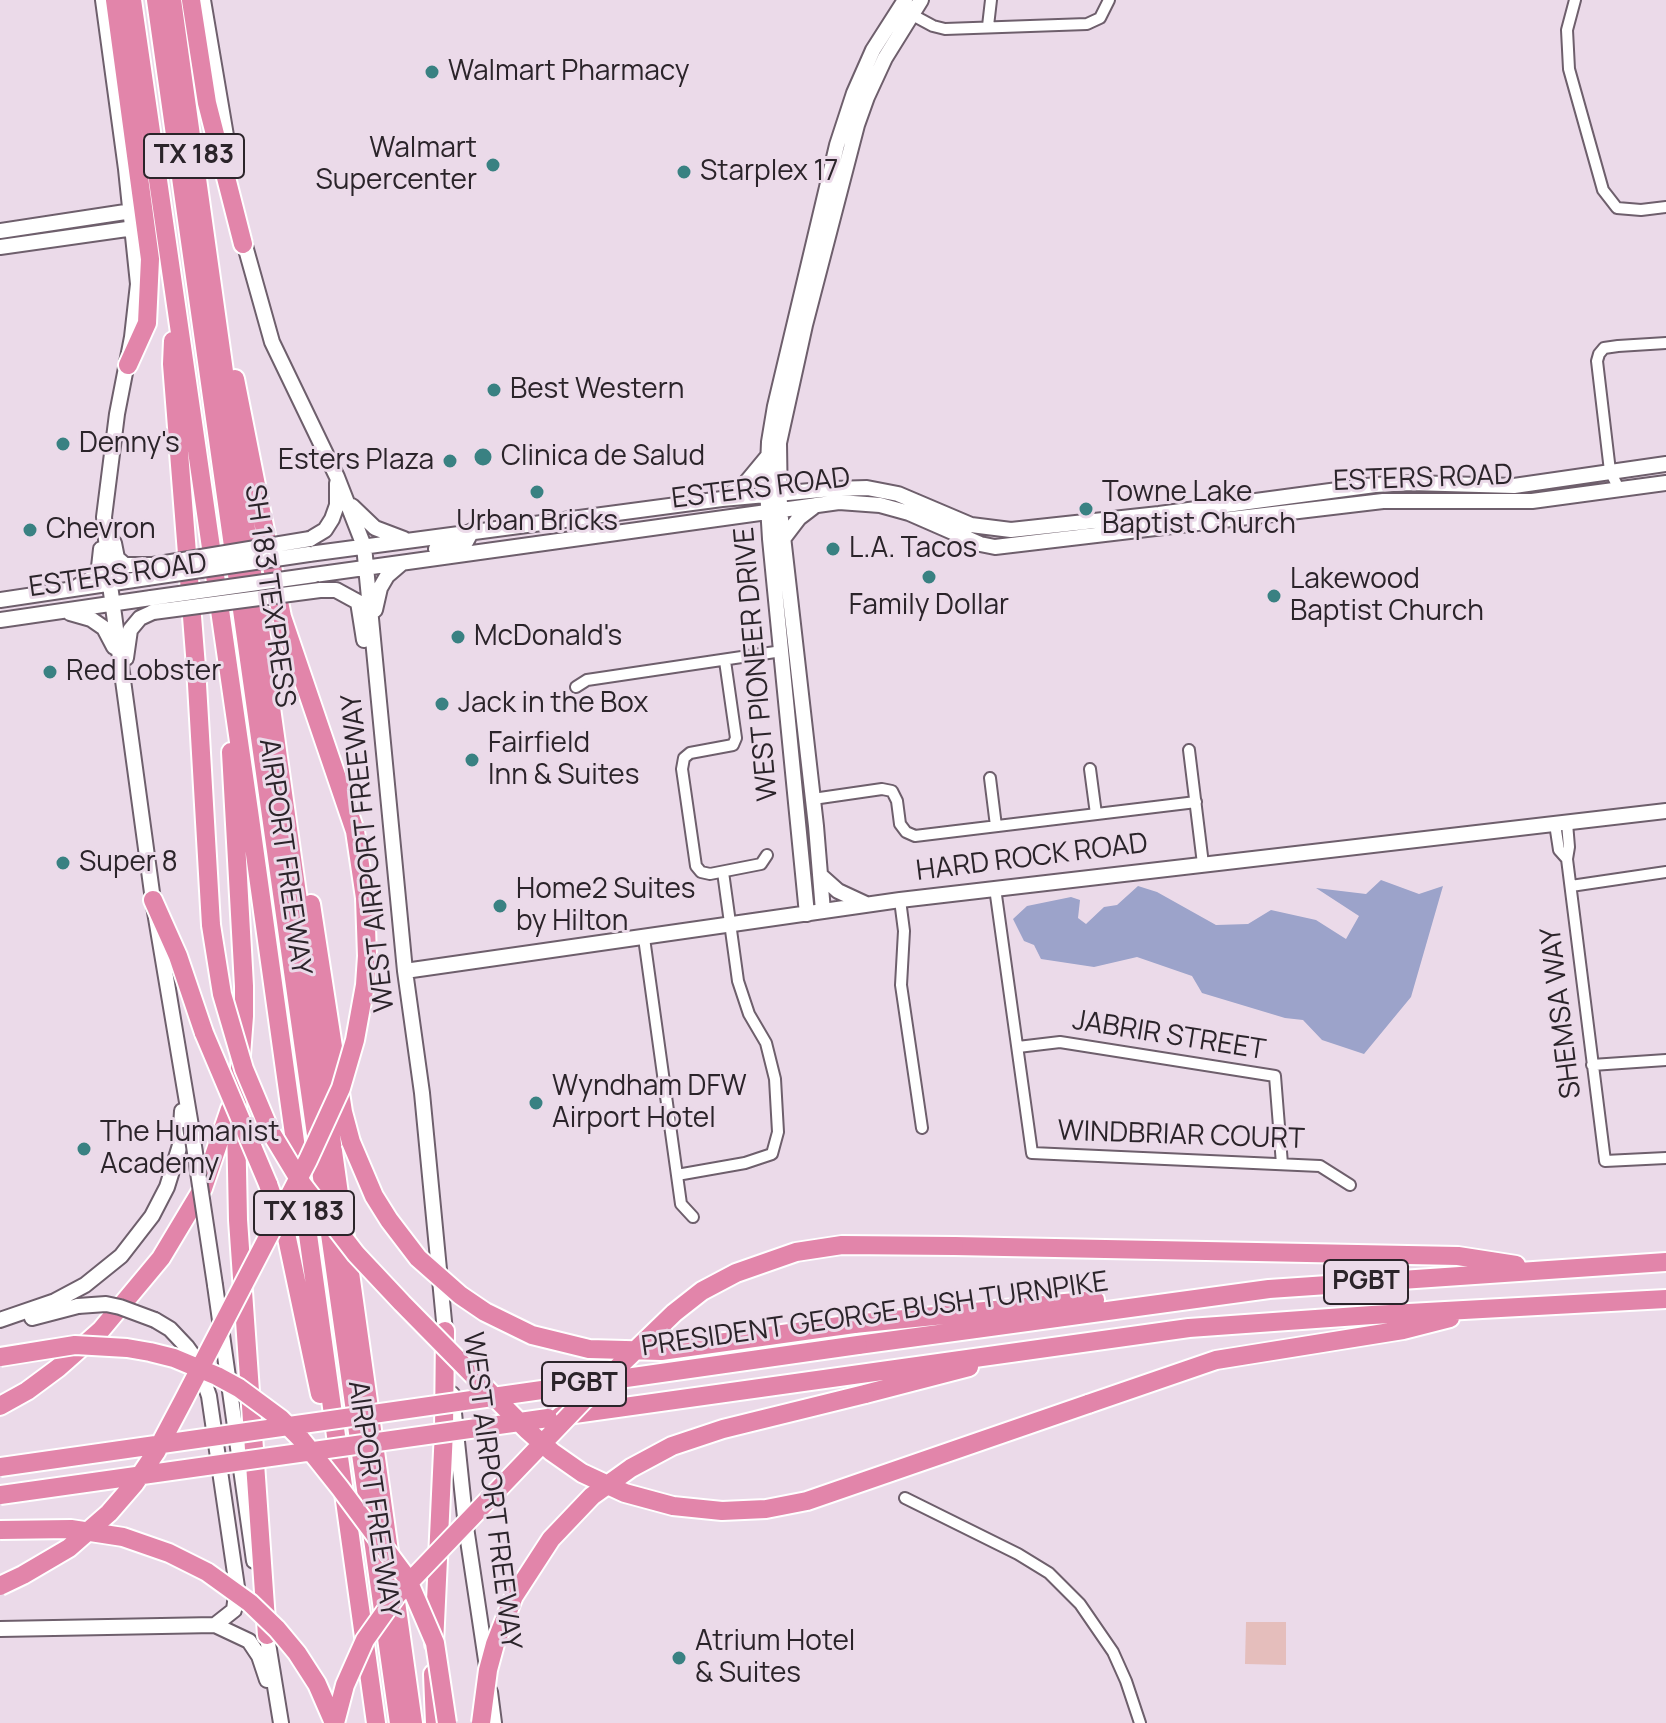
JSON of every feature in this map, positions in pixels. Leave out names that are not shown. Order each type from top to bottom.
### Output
[{"type":"highway","points":[[115,0],[150,259],[147,323],[128,365]]},
{"type":"highway","name":"AIRPORT FREEWAY","points":[[132,0],[376,1723]]},
{"type":"highway","name":"SH 183 TEXPRESS","points":[[148,0],[390,1723]]},
{"type":"highway","name":"SH 183 TEXPRESS","points":[[156,0],[399,1723]]},
{"type":"highway","name":"AIRPORT FREEWAY","points":[[172,0],[413,1723]]},
{"type":"highway","points":[[191,0],[207,103],[243,244]]},
{"type":"highway","points":[[175,302],[172,364],[196,667],[211,925],[222,994],[244,1069],[270,1131],[302,1184],[356,1254],[552,1452],[582,1473],[625,1493],[673,1506],[722,1511],[766,1509],[823,1495],[1216,1360],[1403,1330],[1489,1308]]},
{"type":"highway","points":[[0,1586],[57,1555],[101,1520],[135,1483],[177,1414],[308,1160],[341,1088],[355,1040],[365,985],[365,898],[355,831],[282,617],[241,402],[216,313]]},
{"type":"highway","points":[[234,704],[231,757],[244,986],[235,1149],[267,1635]]},
{"type":"highway","points":[[273,726],[294,795],[337,1075],[351,1142],[374,1196],[418,1258],[460,1295],[485,1312],[532,1335],[589,1349],[661,1351],[854,1324],[1099,1299],[1181,1300]]},
{"type":"highway","points":[[153,900],[178,956],[204,1033],[268,1184],[287,1238],[313,1370],[339,1463]]},
{"type":"highway","points":[[0,1406],[58,1368],[101,1330],[161,1258],[203,1188],[238,1083]]},
{"type":"highway","points":[[334,1723],[345,1685],[360,1651],[378,1619],[397,1595],[605,1379],[681,1307],[736,1273],[796,1252],[842,1245],[1458,1256],[1551,1270]]},
{"type":"highway","name":"PRESIDENT GEORGE BUSH TURNPIKE","points":[[0,1467],[1181,1300],[1300,1286],[1666,1262]]},
{"type":"highway","name":"PRESIDENT GEORGE BUSH TURNPIKE","points":[[0,1495],[1213,1326],[1666,1299]]},
{"type":"highway","points":[[435,1723],[433,1666],[444,1430],[445,1331]]},
{"type":"highway","points":[[0,1357],[75,1345],[150,1352],[174,1358],[217,1376],[281,1419],[331,1476],[407,1578],[435,1643],[447,1723]]},
{"type":"highway","points":[[481,1723],[488,1670],[514,1596],[545,1546],[592,1496],[631,1468],[672,1446],[723,1429],[944,1375],[1025,1350]]},
{"type":"highway","points":[[0,1530],[71,1529],[123,1537],[169,1553],[207,1572],[250,1603],[287,1641],[317,1684],[334,1723]]},
{"type":"main road","points":[[73,588],[91,579],[99,567],[101,529],[138,284],[132,211],[103,0]]},
{"type":"main road","name":"WEST AIRPORT FREEWAY","points":[[203,0],[243,244],[272,342],[337,477],[364,546],[405,971],[422,1093],[466,1527],[494,1723]]},
{"type":"main road","name":"WEST PIONEER DRIVE","points":[[807,914],[778,616],[773,493],[775,406],[837,145],[854,93],[873,50],[906,8],[921,0]]},
{"type":"main road","points":[[0,231],[132,211]]},
{"type":"main road","points":[[0,247],[134,228]]},
{"type":"main road","points":[[722,499],[744,485],[773,458],[791,481],[814,497],[783,539]]},
{"type":"main road","name":"ESTERS ROAD","points":[[0,620],[112,603],[152,605],[314,575],[775,511],[814,497],[867,488],[898,494],[971,525],[1048,535],[1182,518],[1384,484],[1514,486],[1666,464]]},
{"type":"main road","points":[[309,547],[332,519],[337,505],[337,477]]},
{"type":"main road","name":"ESTERS ROAD","points":[[1182,518],[1383,501],[1446,499],[1509,502],[1666,483]]},
{"type":"main road","name":"ESTERS ROAD","points":[[0,600],[110,585],[150,572],[309,547],[364,546],[773,493],[814,497]]},
{"type":"main road","points":[[347,500],[375,528],[408,540]]},
{"type":"main road","name":"WEST PIONEER DRIVE","points":[[775,511],[783,539],[799,670],[823,911]]},
{"type":"main road","points":[[594,516],[596,535]]},
{"type":"main road","points":[[541,543],[581,528],[594,516]]},
{"type":"main road","points":[[104,517],[117,558],[125,565],[150,572]]},
{"type":"main road","points":[[104,517],[112,603],[153,900],[184,1078],[280,1723]]},
{"type":"main road","points":[[472,531],[475,552]]},
{"type":"main road","points":[[372,627],[380,588],[387,576],[419,552],[466,542],[472,531]]},
{"type":"main road","points":[[124,687],[130,630],[152,605],[336,590],[358,602],[377,774],[389,805]]},
{"type":"main road","points":[[50,612],[74,613],[91,619],[104,628],[120,660]]},
{"type":"main road","points":[[778,616],[784,627],[794,668],[799,670]]},
{"type":"main road","points":[[788,722],[795,734],[806,796],[813,799]]},
{"type":"main road","name":"HARD ROCK ROAD","points":[[405,971],[866,904],[1666,811]]},
{"type":"main road","points":[[820,875],[838,891],[866,904]]},
{"type":"main road","points":[[0,1321],[55,1301],[85,1285],[121,1256],[140,1233],[167,1187],[180,1145],[184,1078]]},
{"type":"main road","points":[[0,1321],[42,1316],[78,1306],[106,1304],[155,1320],[170,1329],[197,1361],[209,1396],[237,1587],[234,1610],[215,1625]]},
{"type":"main road","points":[[0,1629],[215,1625],[243,1636],[255,1648],[280,1723]]},
{"type":"street","points":[[988,26],[991,0]]},
{"type":"street","points":[[906,8],[939,28],[1087,24],[1100,18],[1109,0]]},
{"type":"street","points":[[1575,0],[1567,30],[1569,69],[1596,172],[1610,203],[1617,208],[1666,207]]},
{"type":"street","points":[[1612,490],[1597,361],[1599,354],[1604,348],[1666,343]]},
{"type":"street","points":[[576,687],[587,680],[782,651]]},
{"type":"street","points":[[725,661],[736,738],[733,745],[690,753],[684,758],[682,769],[696,866],[706,874],[723,872],[761,864],[767,855]]},
{"type":"street","points":[[1189,750],[1203,864]]},
{"type":"street","points":[[1090,769],[1096,814]]},
{"type":"street","points":[[990,778],[996,826]]},
{"type":"street","points":[[813,799],[882,789],[892,791],[897,801],[900,824],[906,832],[915,836],[1196,802]]},
{"type":"street","name":"SHEMSA WAY","points":[[1561,824],[1605,1161],[1666,1158]]},
{"type":"street","points":[[677,1175],[745,1163],[772,1154],[778,1132],[775,1079],[766,1043],[749,1014],[738,981],[723,872]]},
{"type":"street","points":[[1571,886],[1666,872]]},
{"type":"street","name":"WINDBRIAR COURT","points":[[995,888],[1032,1153],[1320,1166],[1350,1185]]},
{"type":"street","points":[[900,900],[904,931],[901,985],[922,1128]]},
{"type":"street","points":[[644,938],[681,1204],[693,1217]]},
{"type":"street","name":"JABRIR STREET","points":[[1018,1047],[1060,1042],[1275,1076],[1282,1164]]},
{"type":"street","points":[[1592,1065],[1666,1060]]},
{"type":"street","points":[[905,1498],[1018,1554],[1049,1573],[1080,1604],[1113,1652],[1140,1723]]},
{"type":"shaded area","points":[[1246,1622],[1286,1622],[1286,1665],[1245,1664]]},
{"type":"water","points":[[1381,880],[1419,894],[1443,886],[1411,997],[1364,1054],[1322,1040],[1303,1020],[1285,1018],[1202,993],[1192,976],[1137,957],[1094,967],[1041,959],[1034,945],[1024,941],[1013,919],[1027,906],[1071,897],[1080,900],[1078,918],[1086,924],[1104,907],[1117,905],[1138,886],[1157,892],[1216,925],[1248,924],[1271,910],[1316,920],[1346,939],[1359,916],[1316,888],[1366,894]]},
{"type":"place","name":"Walmart Pharmacy","points":[[432,72]]},
{"type":"place","name":"Walmart Supercenter","points":[[493,165]]},
{"type":"place","name":"Starplex 17","points":[[684,172]]},
{"type":"place","name":"Best Western","points":[[494,390]]},
{"type":"place","name":"Denny's","points":[[63,444]]},
{"type":"place","name":"Clinica de Salud","points":[[483,457]]},
{"type":"place","name":"Esters Plaza","points":[[450,461]]},
{"type":"place","name":"Urban Bricks","points":[[537,492]]},
{"type":"place","name":"Towne Lake Baptist Church","points":[[1086,509]]},
{"type":"place","name":"Chevron","points":[[30,530]]},
{"type":"place","name":"L.A. Tacos","points":[[833,549]]},
{"type":"place","name":"Family Dollar","points":[[929,577]]},
{"type":"place","name":"Lakewood Baptist Church","points":[[1274,596]]},
{"type":"place","name":"McDonald's","points":[[458,637]]},
{"type":"place","name":"Red Lobster","points":[[50,672]]},
{"type":"place","name":"Jack in the Box","points":[[442,704]]},
{"type":"place","name":"Fairfield Inn & Suites","points":[[472,760]]},
{"type":"place","name":"Super 8","points":[[63,863]]},
{"type":"place","name":"Home2 Suites by Hilton","points":[[500,906]]},
{"type":"place","name":"Wyndham DFW Airport Hotel","points":[[536,1103]]},
{"type":"place","name":"The Humanist Academy","points":[[84,1149]]},
{"type":"place","name":"Atrium Hotel & Suites","points":[[679,1658]]}]
